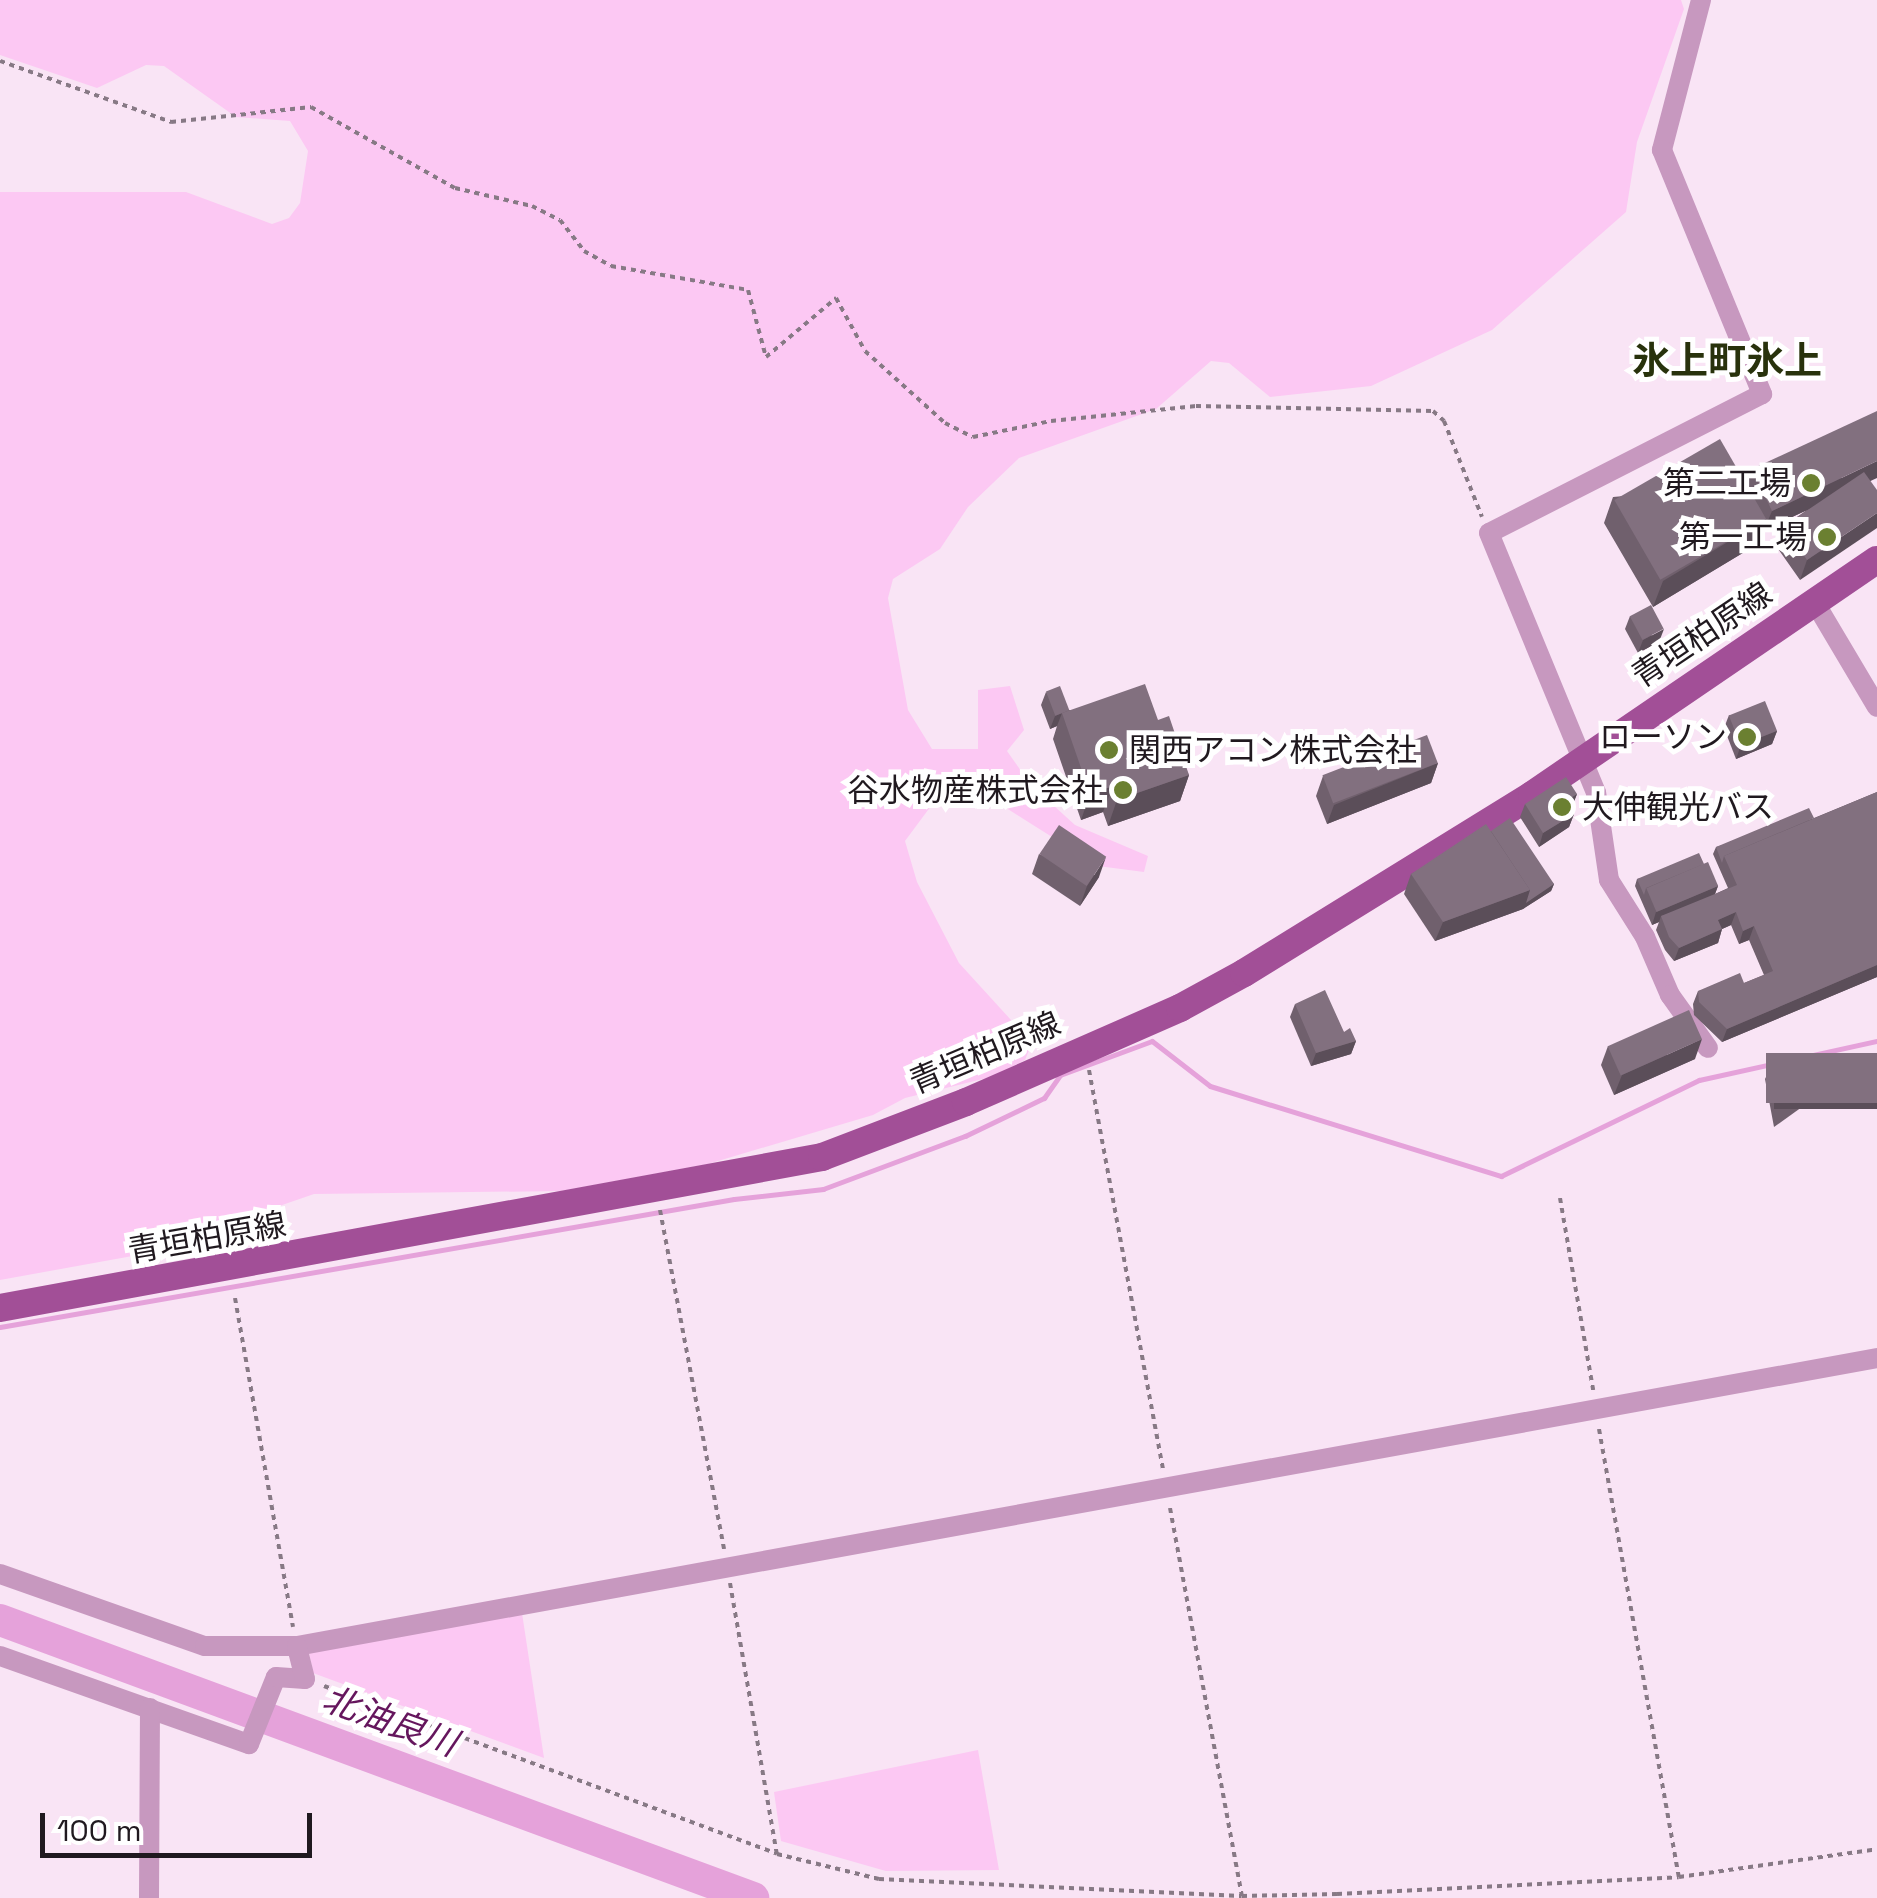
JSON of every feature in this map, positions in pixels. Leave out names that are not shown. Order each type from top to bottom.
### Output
[{"type":"main road","name":"青垣柏原線","points":[[0,1308],[656,1192],[822,1156],[1085,1049],[1244,972],[1579,760],[1877,560]]},
{"type":"street","points":[[1700,0],[1662,132],[1662,150],[1762,394],[1489,534],[1579,760],[1596,792],[1609,880],[1646,937],[1670,996],[1708,1048]]},
{"type":"street","points":[[1814,602],[1877,707]]},
{"type":"street","points":[[0,1574],[205,1646],[297,1646],[1877,1358]]},
{"type":"street","points":[[0,1656],[252,1740],[276,1677],[305,1679],[297,1646]]},
{"type":"street","points":[[149,1898],[150,1708]]},
{"type":"path","points":[[0,61],[171,122],[311,107],[455,188],[532,206],[560,220],[584,251],[611,266],[748,290],[766,357],[836,298],[865,351],[945,423],[973,437],[1051,420],[1196,406],[1432,412],[1444,422],[1489,534]]},
{"type":"path","points":[[1085,1049],[1242,1896]]},
{"type":"path","points":[[656,1192],[777,1854]]},
{"type":"path","points":[[1560,1198],[1679,1876]]},
{"type":"path","points":[[235,1298],[297,1646]]},
{"type":"path","points":[[305,1679],[777,1854],[879,1879],[1242,1896],[1679,1876],[1877,1848]]},
{"type":"shaded area","points":[[0,0],[1681,0],[1684,9],[1637,142],[1626,212],[1492,330],[1371,386],[1270,397],[1229,363],[1211,361],[1156,409],[1019,458],[968,507],[940,549],[893,579],[888,598],[908,710],[932,749],[978,749],[978,690],[1010,686],[1024,730],[1007,751],[1031,785],[1075,825],[1148,856],[1144,872],[1098,866],[954,775],[905,841],[917,882],[959,963],[1032,1043],[1025,1060],[995,1076],[905,1098],[873,1115],[708,1164],[561,1191],[314,1194],[138,1255],[0,1280],[0,192],[186,192],[272,224],[289,218],[300,203],[308,151],[290,121],[236,117],[164,66],[146,65],[97,88],[0,55]]},
{"type":"shaded area","points":[[522,1613],[544,1758],[313,1673],[309,1652]]},
{"type":"shaded area","points":[[978,1750],[999,1870],[886,1871],[781,1841],[774,1792]]},
{"type":"building","name":"第二工場","points":[[1877,411],[1877,461],[1772,511],[1752,469]]},
{"type":"building","points":[[1720,439],[1766,519],[1660,580],[1614,500]]},
{"type":"building","points":[[1864,472],[1877,490],[1877,513],[1807,560],[1784,526]]},
{"type":"building","points":[[1651,605],[1664,629],[1642,640],[1630,616]]},
{"type":"building","points":[[1145,684],[1158,720],[1169,716],[1189,775],[1117,800],[1113,786],[1090,794],[1062,713]]},
{"type":"building","points":[[1060,686],[1069,710],[1055,716],[1046,691]]},
{"type":"building","points":[[1765,701],[1777,731],[1741,745],[1729,716]]},
{"type":"building","points":[[1427,735],[1438,763],[1333,803],[1322,775]]},
{"type":"building","points":[[1566,777],[1577,794],[1566,801],[1574,814],[1543,833],[1525,804]]},
{"type":"building","points":[[1877,792],[1877,965],[1727,1029],[1699,1002],[1698,991],[1740,973],[1744,983],[1773,971],[1754,926],[1743,931],[1736,912],[1718,920],[1722,929],[1679,948],[1669,937],[1661,916],[1737,885],[1724,856]]},
{"type":"building","points":[[1809,808],[1814,818],[1724,856],[1722,863],[1716,847]]},
{"type":"building","points":[[1510,818],[1554,884],[1526,903],[1530,890],[1491,831]]},
{"type":"building","points":[[1486,824],[1530,890],[1443,922],[1411,874]]},
{"type":"building","points":[[1059,825],[1106,857],[1087,886],[1039,854]]},
{"type":"building","points":[[1699,853],[1704,864],[1646,888],[1644,895],[1637,879]]},
{"type":"building","points":[[1708,862],[1718,886],[1656,912],[1646,888]]},
{"type":"building","points":[[1325,990],[1344,1032],[1350,1028],[1356,1041],[1316,1053],[1295,1004]]},
{"type":"building","points":[[1689,1010],[1702,1039],[1621,1075],[1608,1046]]},
{"type":"building","points":[[1766,1053],[1877,1053],[1877,1103],[1766,1103]]},
{"type":"waterway","points":[[0,1327],[734,1199],[823,1189],[965,1136],[1044,1098],[1060,1075],[1152,1041],[1210,1086],[1501,1176],[1699,1080],[1877,1041]]},
{"type":"waterway","name":"北油良川","points":[[0,1620],[753,1898]]},
{"type":"place","name":"第二工場","points":[[1811,483]]},
{"type":"place","name":"第一工場","points":[[1827,537]]},
{"type":"place","name":"ローソン","points":[[1747,737]]},
{"type":"place","name":"関西アコン株式会社","points":[[1109,750]]},
{"type":"place","name":"谷水物産株式会社","points":[[1123,790]]},
{"type":"place","name":"大伸観光バス","points":[[1562,807]]},
{"type":"district","name":"氷上町氷上","points":[[1727,362]]}]
